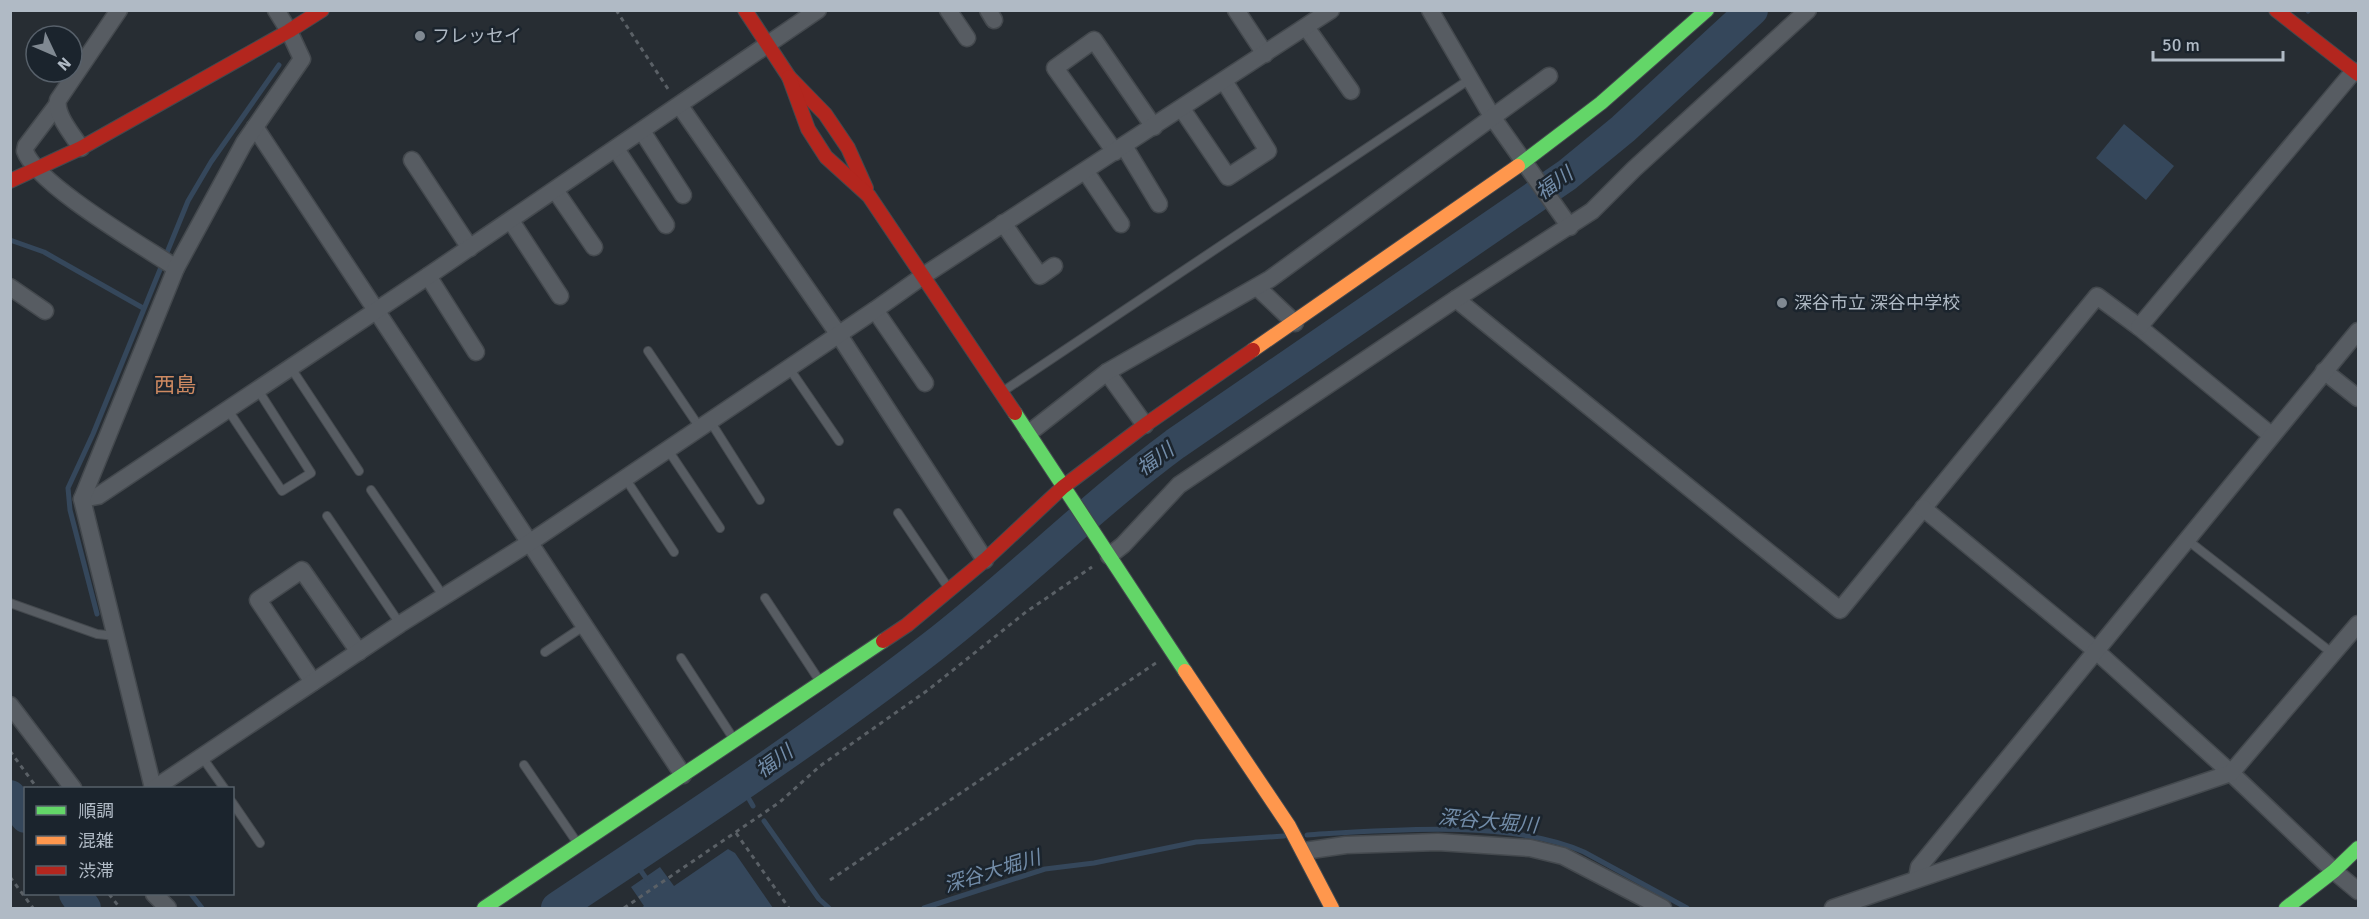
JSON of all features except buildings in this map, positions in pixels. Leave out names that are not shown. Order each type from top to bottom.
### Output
[{"type":"street","points":[[119,10],[25,151],[37,170],[54,186],[176,268]]},
{"type":"street","points":[[153,787],[82,499],[176,268],[244,143],[302,59],[276,10]]},
{"type":"street","points":[[10,181],[81,148],[289,31],[322,10]]},
{"type":"street","points":[[745,10],[789,77],[825,114],[848,148],[869,196],[1304,851],[1332,909]]},
{"type":"street","points":[[82,499],[98,496],[228,410],[511,221],[818,10]]},
{"type":"street","points":[[948,10],[966,38]]},
{"type":"street","points":[[1236,10],[1265,54]]},
{"type":"street","points":[[157,787],[400,624],[529,543],[923,276],[1265,54],[1309,20],[1331,10]]},
{"type":"street","points":[[1430,10],[1493,118],[1567,222]]},
{"type":"street","points":[[484,909],[907,625],[1145,425],[1526,164],[1601,103],[1707,10]]},
{"type":"street","points":[[1105,550],[1123,545],[1179,485],[1567,222],[1592,211],[1634,169],[1808,10]]},
{"type":"street","points":[[2139,327],[2356,73],[2276,10]]},
{"type":"street","points":[[1309,20],[1351,91]]},
{"type":"street","points":[[1154,127],[1094,40],[1055,68],[1159,204]]},
{"type":"street","points":[[1029,434],[1107,372],[1257,287],[1549,76]]},
{"type":"street","points":[[789,77],[808,129],[826,157],[869,196]]},
{"type":"street","points":[[1182,109],[1228,177],[1268,151],[1224,81]]},
{"type":"street","points":[[57,105],[81,148]]},
{"type":"street","points":[[680,106],[838,335],[985,560]]},
{"type":"street","points":[[255,127],[682,776]]},
{"type":"street","points":[[642,131],[683,195]]},
{"type":"street","points":[[616,148],[666,225]]},
{"type":"street","points":[[412,160],[470,248]]},
{"type":"street","points":[[1086,171],[1121,224]]},
{"type":"street","points":[[555,190],[594,247]]},
{"type":"street","points":[[511,221],[560,296]]},
{"type":"street","points":[[1003,224],[1040,276],[1054,266]]},
{"type":"street","points":[[428,276],[476,352]]},
{"type":"street","points":[[10,287],[45,311]]},
{"type":"street","points":[[1257,287],[1295,323]]},
{"type":"street","points":[[1456,299],[1840,610],[2097,296],[2139,327],[2271,435]]},
{"type":"street","points":[[875,310],[925,383]]},
{"type":"street","points":[[1917,878],[1919,867],[2358,331]]},
{"type":"street","points":[[2324,370],[2358,398]]},
{"type":"street","points":[[1107,372],[1145,425]]},
{"type":"street","points":[[1923,508],[2096,650],[2231,773],[2334,872],[2358,891]]},
{"type":"street","points":[[314,682],[258,600],[302,570],[359,652]]},
{"type":"street","points":[[1833,909],[1917,878],[2231,773],[2358,624]]},
{"type":"street","points":[[10,705],[72,787]]},
{"type":"street","points":[[1304,851],[1346,846],[1438,842],[1530,848],[1563,856],[1663,909]]},
{"type":"street","points":[[2286,909],[2334,872],[2358,848]]},
{"type":"street","points":[[154,899],[168,909]]},
{"type":"lane","points":[[1001,393],[1470,79]]},
{"type":"lane","points":[[648,351],[760,500]]},
{"type":"lane","points":[[291,368],[359,471]]},
{"type":"lane","points":[[789,368],[839,441]]},
{"type":"lane","points":[[228,410],[282,491],[311,473],[258,390]]},
{"type":"lane","points":[[668,450],[720,528]]},
{"type":"lane","points":[[625,478],[674,552]]},
{"type":"lane","points":[[371,490],[444,597]]},
{"type":"lane","points":[[897,513],[949,590]]},
{"type":"lane","points":[[327,516],[400,624]]},
{"type":"lane","points":[[2186,539],[2332,653]]},
{"type":"lane","points":[[765,598],[821,683]]},
{"type":"lane","points":[[10,603],[97,634],[115,636]]},
{"type":"lane","points":[[545,652],[584,626]]},
{"type":"lane","points":[[681,658],[735,741]]},
{"type":"lane","points":[[202,757],[223,787]]},
{"type":"lane","points":[[524,765],[578,844]]},
{"type":"lane","points":[[234,805],[260,843]]},
{"type":"path","points":[[616,10],[680,106]]},
{"type":"path","points":[[624,909],[780,802],[820,766],[928,690],[1105,550]]},
{"type":"path","points":[[830,880],[1172,652]]},
{"type":"path","points":[[10,751],[36,787]]},
{"type":"path","points":[[736,833],[789,909]]},
{"type":"path","points":[[10,877],[33,909]]},
{"type":"path","points":[[111,895],[120,909]]},
{"type":"water","points":[[2124,124],[2174,166],[2146,200],[2096,158]]},
{"type":"water","points":[[728,849],[735,853],[773,908],[641,908],[644,906],[631,887],[660,867],[674,886]]},
{"type":"waterway","name":"福川","points":[[557,908],[747,781],[887,681],[963,622],[1113,493],[1175,444],[1567,175],[1623,129],[1752,10]]},
{"type":"waterway","points":[[97,614],[70,510],[68,488],[93,434],[188,201],[211,162],[279,65]]},
{"type":"waterway","points":[[10,240],[44,252],[143,308]]},
{"type":"waterway","name":"深谷大堀川","points":[[741,785],[753,806]]},
{"type":"waterway","points":[[10,796],[24,814]]},
{"type":"waterway","name":"深谷大堀川","points":[[764,821],[819,899],[829,908]]},
{"type":"waterway","name":"深谷大堀川","points":[[1307,835],[1411,829],[1485,831],[1521,835],[1554,842],[1584,852],[1687,908]]},
{"type":"waterway","name":"深谷大堀川","points":[[924,908],[1045,869],[1094,863],[1196,842],[1284,836]]},
{"type":"waterway","points":[[632,858],[648,881]]},
{"type":"waterway","points":[[76,895],[85,908]]},
{"type":"waterway","points":[[192,895],[202,908]]},
{"type":"traffic: fast","points":[[1518,166],[1601,103],[1707,10]]},
{"type":"traffic: fast","points":[[1015,413],[1185,671]]},
{"type":"traffic: fast","points":[[484,908],[883,641]]},
{"type":"traffic: fast","points":[[2286,908],[2334,871],[2358,848]]},
{"type":"traffic: slow","points":[[1253,350],[1518,166]]},
{"type":"traffic: slow","points":[[1185,671],[1289,826],[1332,908]]},
{"type":"traffic: jam","points":[[10,181],[81,148],[289,31],[322,10]]},
{"type":"traffic: jam","points":[[745,10],[789,77],[825,114],[848,148],[866,188]]},
{"type":"traffic: jam","points":[[2276,10],[2358,74]]},
{"type":"traffic: jam","points":[[789,77],[808,129],[826,157],[869,196],[1015,413]]},
{"type":"traffic: jam","points":[[883,641],[907,625],[985,560],[1063,487],[1145,425],[1253,350]]},
{"type":"place","name":"フレッセイ","points":[[420,36]]},
{"type":"place","name":"深谷市立 深谷中学校","points":[[1782,303]]},
{"type":"district","name":"西島","points":[[175,385]]}]
